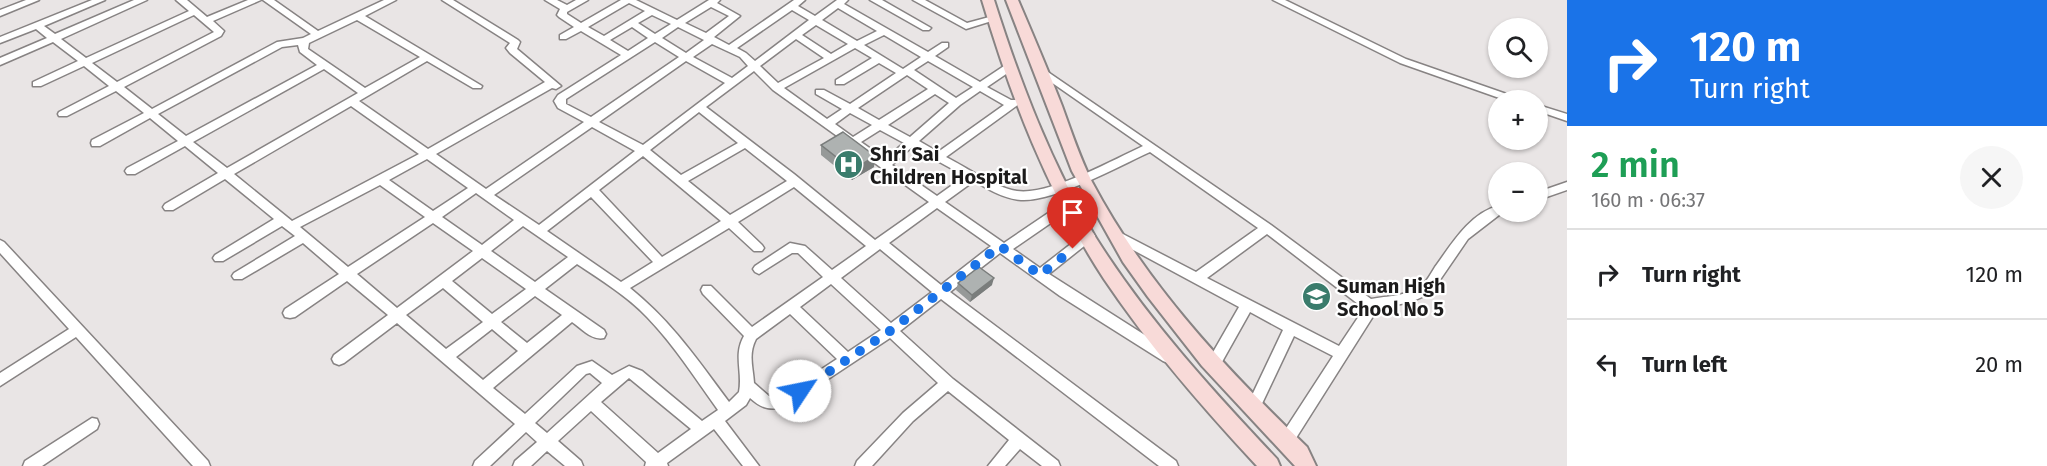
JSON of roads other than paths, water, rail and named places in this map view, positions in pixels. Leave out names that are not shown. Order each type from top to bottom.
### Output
[{"type":"street","points":[[0,2],[4,11],[34,0]]},
{"type":"street","points":[[0,40],[100,0]]},
{"type":"street","points":[[0,62],[142,0]]},
{"type":"street","points":[[63,114],[218,34],[219,31],[208,20],[181,0]]},
{"type":"street","points":[[208,20],[256,0]]},
{"type":"street","points":[[268,0],[318,34]]},
{"type":"street","points":[[362,0],[375,8]]},
{"type":"street","points":[[96,143],[280,44],[305,41],[391,0]]},
{"type":"street","points":[[447,0],[515,42],[511,48],[513,51],[566,94]]},
{"type":"street","points":[[550,0],[567,9]]},
{"type":"street","points":[[583,0],[561,13],[562,15],[628,55]]},
{"type":"street","points":[[563,37],[629,0],[731,48],[755,65],[777,88],[1040,275],[1180,365]]},
{"type":"street","points":[[875,0],[926,28]]},
{"type":"street","points":[[988,0],[1008,68],[1015,102],[1107,268],[1206,397],[1270,466]]},
{"type":"street","points":[[1012,0],[1082,177],[1131,263],[1178,325],[1286,441],[1298,462]]},
{"type":"street","points":[[1278,0],[1403,61],[1488,91]]},
{"type":"street","points":[[290,313],[433,217],[482,191],[594,122],[686,57],[735,16],[713,1],[566,94],[559,101],[562,106],[594,122],[643,150],[758,248]]},
{"type":"street","points":[[899,13],[920,1],[966,26],[993,19]]},
{"type":"street","points":[[539,231],[699,106],[840,2],[884,31],[979,85],[1015,102]]},
{"type":"street","points":[[731,48],[796,3],[816,20],[956,103]]},
{"type":"street","points":[[604,40],[652,11]]},
{"type":"street","points":[[37,84],[195,12]]},
{"type":"street","points":[[358,16],[477,86]]},
{"type":"street","points":[[631,23],[732,82]]},
{"type":"street","points":[[37,25],[186,141],[576,466]]},
{"type":"street","points":[[777,88],[884,31]]},
{"type":"street","points":[[796,35],[831,58]]},
{"type":"street","points":[[305,41],[302,46],[303,50],[365,93]]},
{"type":"street","points":[[827,124],[945,45]]},
{"type":"street","points":[[169,207],[427,57]]},
{"type":"street","points":[[840,82],[879,58]]},
{"type":"street","points":[[131,171],[324,65]]},
{"type":"street","points":[[885,165],[956,103],[979,85],[1008,68]]},
{"type":"street","points":[[1042,71],[1267,228],[1368,306],[1411,297],[1426,289],[1464,236],[1488,215]]},
{"type":"street","points":[[219,258],[426,155],[552,83]]},
{"type":"street","points":[[853,142],[935,89]]},
{"type":"street","points":[[820,92],[973,176],[1006,192],[1022,196],[1060,186],[1151,147]]},
{"type":"street","points":[[351,101],[621,288],[650,312],[673,337],[752,466]]},
{"type":"street","points":[[938,157],[1015,102]]},
{"type":"street","points":[[699,106],[878,245],[1171,466]]},
{"type":"street","points":[[1548,111],[1567,118]]},
{"type":"street","points":[[680,181],[746,143]]},
{"type":"street","points":[[973,176],[751,335],[743,349],[743,360],[749,387],[763,401],[776,405],[890,331],[1002,248],[1070,204]]},
{"type":"street","points":[[380,179],[600,333]]},
{"type":"street","points":[[621,288],[795,181]]},
{"type":"street","points":[[1548,193],[1567,186]]},
{"type":"street","points":[[592,190],[661,263]]},
{"type":"street","points":[[339,359],[523,220]]},
{"type":"street","points":[[1197,278],[1267,228]]},
{"type":"street","points":[[1115,235],[1341,354]]},
{"type":"street","points":[[1040,275],[1089,236]]},
{"type":"street","points":[[238,276],[303,237]]},
{"type":"street","points":[[0,245],[203,466]]},
{"type":"street","points":[[759,269],[796,247],[948,383],[1053,466]]},
{"type":"street","points":[[446,357],[577,257]]},
{"type":"street","points":[[1107,268],[1131,263]]},
{"type":"street","points":[[442,280],[527,351]]},
{"type":"street","points":[[707,290],[751,335]]},
{"type":"street","points":[[1213,365],[1248,305]]},
{"type":"street","points":[[790,306],[846,359]]},
{"type":"street","points":[[1286,441],[1367,314],[1368,306]]},
{"type":"street","points":[[483,388],[572,314]]},
{"type":"street","points":[[1253,408],[1291,328]]},
{"type":"street","points":[[0,380],[77,330]]},
{"type":"street","points":[[480,466],[586,367],[596,370],[612,383]]},
{"type":"street","points":[[520,466],[612,383],[629,372],[637,375],[702,429]]},
{"type":"street","points":[[864,465],[908,417],[948,383]]},
{"type":"street","points":[[591,402],[657,465],[741,401],[749,387]]},
{"type":"street","points":[[30,466],[92,424]]},
{"type":"street","points":[[995,466],[1018,440]]},
{"type":"place","name":"Shri Sai Children Hospital","points":[[849,165]]},
{"type":"place","name":"Suman High School No 5","points":[[1316,297]]}]
